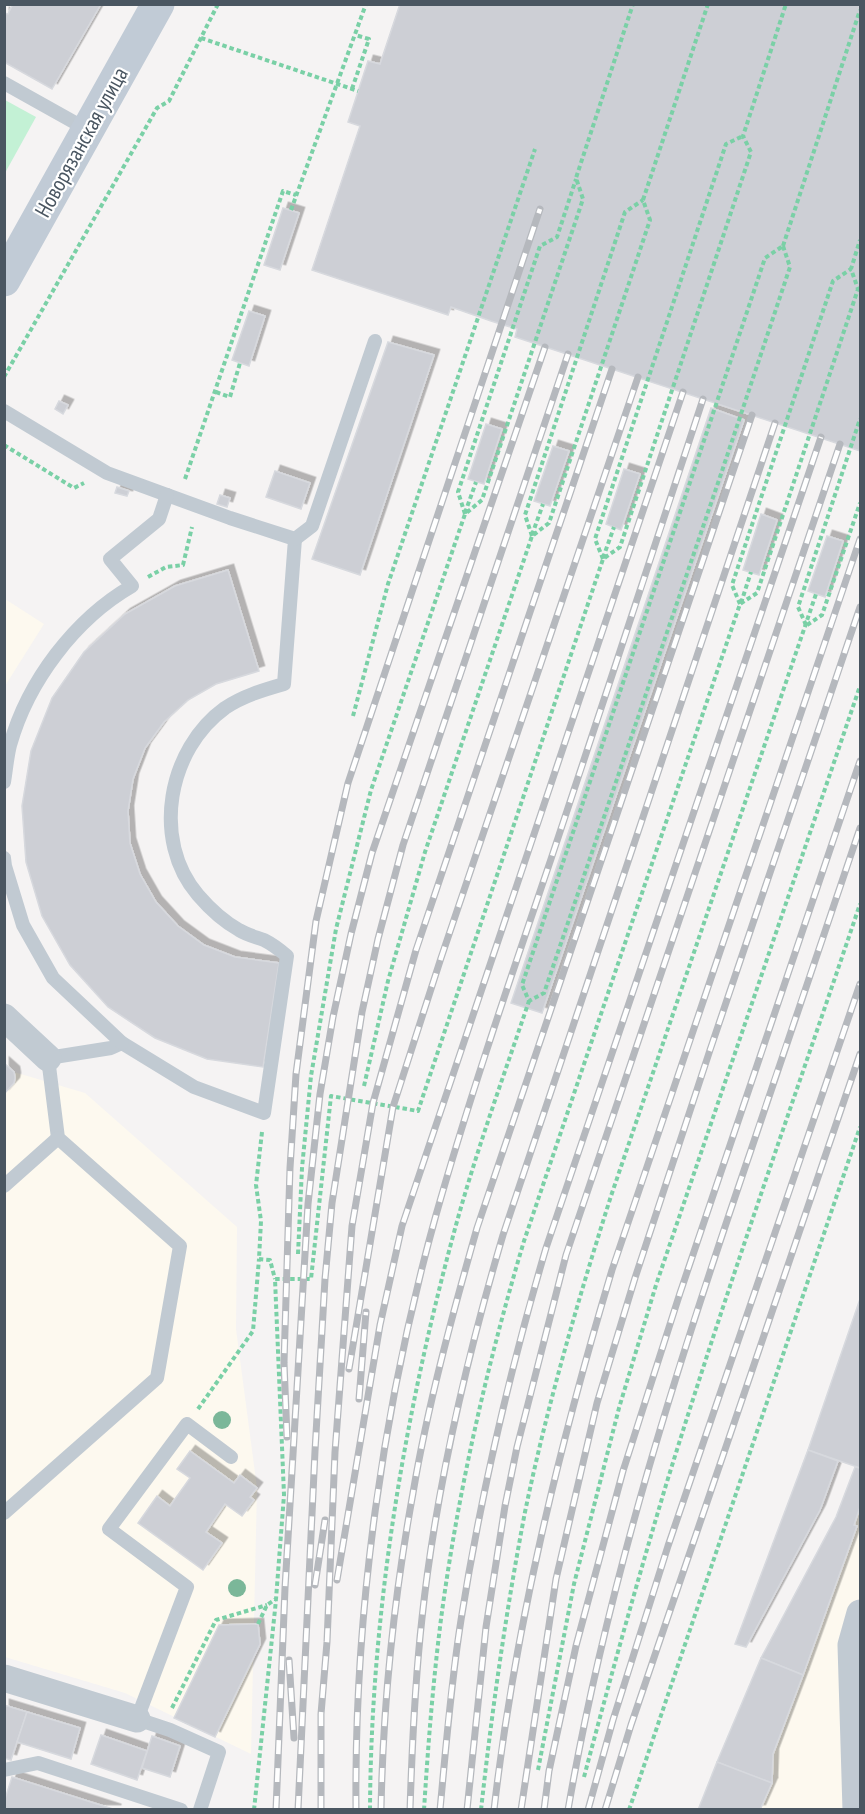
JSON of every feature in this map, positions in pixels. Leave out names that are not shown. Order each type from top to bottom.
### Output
[{"type":"street","name":"Новорязанская улица","points":[[4,280],[158,4]]},
{"type":"street","points":[[4,1017],[48,1058]]},
{"type":"street","points":[[856,1809],[851,1645],[861,1612]]},
{"type":"street","points":[[4,1678],[137,1719]]},
{"type":"lane","points":[[4,82],[88,130]]},
{"type":"lane","points":[[4,858],[23,925],[53,978],[123,1043],[194,1087],[264,1113],[287,956],[267,942],[240,931],[216,914],[196,892],[181,867],[172,839],[170,809],[175,780],[186,753],[203,728],[225,708],[250,694],[284,684],[295,539],[312,526],[375,341]]},
{"type":"lane","points":[[4,411],[107,473],[295,539]]},
{"type":"lane","points":[[4,782],[10,745],[33,688],[68,638],[113,597],[132,586],[110,559],[159,519],[167,495]]},
{"type":"lane","points":[[4,1513],[157,1378],[180,1246],[58,1138],[48,1058],[111,1048],[123,1043]]},
{"type":"lane","points":[[4,1186],[58,1138]]},
{"type":"lane","points":[[201,1809],[219,1752],[163,1727],[137,1719],[188,1587],[109,1529],[187,1425],[231,1456]]},
{"type":"lane","points":[[4,1770],[38,1763],[181,1809]]},
{"type":"path","points":[[4,377],[157,108],[169,101],[218,4]]},
{"type":"path","points":[[291,210],[366,4]]},
{"type":"path","points":[[465,514],[458,492],[540,246],[557,237],[633,4]]},
{"type":"path","points":[[532,536],[549,523],[650,220],[643,200],[708,4]]},
{"type":"path","points":[[603,559],[620,547],[653,451],[751,152],[743,136],[786,4]]},
{"type":"path","points":[[529,1001],[544,993],[721,474],[790,267],[783,246],[861,10]]},
{"type":"path","points":[[352,90],[369,39],[355,35]]},
{"type":"path","points":[[201,38],[358,91]]},
{"type":"path","points":[[603,559],[596,539],[726,144],[743,136]]},
{"type":"path","points":[[353,716],[388,584],[535,149]]},
{"type":"path","points":[[465,514],[482,500],[583,199],[576,178]]},
{"type":"path","points":[[240,363],[230,397],[216,392],[283,190],[296,195]]},
{"type":"path","points":[[532,536],[525,515],[625,212],[643,200]]},
{"type":"path","points":[[740,604],[732,585],[833,281],[851,269],[861,240]]},
{"type":"path","points":[[370,1809],[370,1757],[381,1612],[397,1490],[422,1363],[457,1223],[529,1001],[522,986],[765,258],[783,246]]},
{"type":"path","points":[[740,604],[757,593],[858,289],[851,269]]},
{"type":"path","points":[[806,626],[798,607],[861,419]]},
{"type":"path","points":[[298,1254],[302,1168],[311,1076],[336,929],[371,790],[476,482]]},
{"type":"path","points":[[806,626],[822,615],[861,503]]},
{"type":"path","points":[[364,1086],[388,981],[422,861],[543,504]]},
{"type":"path","points":[[132,586],[166,567],[183,565],[199,506]]},
{"type":"path","points":[[275,1279],[311,1278],[331,1096],[418,1111],[614,527]]},
{"type":"path","points":[[424,1809],[433,1690],[450,1559],[472,1438],[503,1311],[528,1230],[751,572]]},
{"type":"path","points":[[481,1809],[514,1570],[554,1392],[611,1196],[816,594]]},
{"type":"path","points":[[538,1770],[574,1584],[619,1408],[660,1274],[861,686]]},
{"type":"path","points":[[585,1777],[622,1637],[678,1450],[723,1308],[861,904]]},
{"type":"path","points":[[187,1425],[253,1331],[261,1221],[256,1185],[264,1113]]},
{"type":"path","points":[[629,1809],[861,1127]]},
{"type":"path","points":[[254,1809],[276,1599],[284,1495],[275,1279],[270,1260],[259,1259]]},
{"type":"path","points":[[163,1727],[216,1620],[267,1605],[276,1599]]},
{"type":"path","points":[[258,1624],[267,1605]]},
{"type":"shaded area","points":[[5,599],[44,624],[5,686]]},
{"type":"shaded area","points":[[4,1063],[14,1072],[85,1093],[237,1227],[236,1329],[257,1488],[251,1754],[125,1693],[5,1657]]},
{"type":"shaded area","points":[[860,1507],[860,1809],[760,1810],[772,1783],[773,1754],[857,1527],[854,1525]]},
{"type":"green space","points":[[5,100],[36,117],[5,173]]},
{"type":"building","points":[[13,4],[101,4],[52,89],[4,62],[4,13],[8,14]]},
{"type":"building","points":[[400,4],[860,4],[860,451],[515,337],[517,329],[451,307],[448,315],[312,270],[360,126],[348,122],[368,61],[380,64]]},
{"type":"building","points":[[283,208],[299,213],[280,270],[264,265]]},
{"type":"building","points":[[249,311],[265,316],[249,366],[232,360]]},
{"type":"building","points":[[388,342],[434,355],[360,575],[312,559]]},
{"type":"building","points":[[59,401],[68,405],[63,414],[55,409]]},
{"type":"building","points":[[711,408],[744,420],[542,1013],[511,1003]]},
{"type":"building","points":[[486,424],[502,429],[484,484],[468,479]]},
{"type":"building","points":[[553,446],[569,451],[550,506],[534,501]]},
{"type":"building","points":[[624,469],[640,474],[621,530],[606,524]]},
{"type":"building","points":[[275,471],[310,483],[301,509],[266,497]]},
{"type":"building","points":[[117,487],[129,491],[127,496],[115,493]]},
{"type":"building","points":[[220,495],[230,498],[227,507],[217,504]]},
{"type":"building","points":[[761,514],[777,520],[759,575],[743,570]]},
{"type":"building","points":[[827,536],[843,541],[825,597],[808,591]]},
{"type":"building","points":[[228,570],[259,671],[216,684],[188,700],[164,722],[145,748],[133,779],[128,811],[130,843],[140,874],[156,902],[178,926],[204,945],[235,957],[279,963],[263,1067],[207,1059],[155,1038],[108,1007],[70,965],[42,916],[26,862],[22,806],[31,751],[52,698],[84,652],[125,614],[175,586]]},
{"type":"building","points":[[4,1063],[14,1072],[15,1078],[14,1083],[4,1094]]},
{"type":"building","points":[[860,1299],[860,1468],[808,1450]]},
{"type":"building","points":[[808,1450],[838,1461],[820,1510],[746,1647],[735,1644]]},
{"type":"building","points":[[190,1451],[234,1483],[240,1475],[257,1488],[250,1497],[254,1500],[242,1516],[225,1504],[206,1532],[222,1543],[203,1570],[138,1523],[157,1496],[170,1506],[190,1478],[177,1469]]},
{"type":"building","points":[[855,1467],[860,1468],[860,1507],[854,1525],[857,1526],[803,1675],[761,1658],[836,1517]]},
{"type":"building","points":[[258,1624],[260,1644],[215,1737],[174,1718],[219,1625]]},
{"type":"building","points":[[761,1658],[803,1675],[773,1754],[772,1783],[717,1762]]},
{"type":"building","points":[[4,1705],[27,1712],[11,1760],[4,1758]]},
{"type":"building","points":[[27,1712],[80,1728],[71,1759],[17,1742]]},
{"type":"building","points":[[101,1735],[147,1751],[137,1780],[91,1764]]},
{"type":"building","points":[[152,1736],[180,1746],[170,1777],[142,1768]]},
{"type":"building","points":[[717,1762],[772,1783],[760,1810],[698,1810]]},
{"type":"building","points":[[12,1777],[116,1810],[4,1810],[4,1802]]},
{"type":"railway","points":[[287,1437],[284,1363],[290,1168],[296,1074],[316,921],[348,783],[540,209]]},
{"type":"railway","points":[[276,1810],[285,1588],[308,1204],[320,1094],[333,1017],[372,853],[545,347]]},
{"type":"railway","points":[[298,1810],[325,1279],[332,1203],[362,1012],[378,939],[403,845],[568,354]]},
{"type":"railway","points":[[321,1810],[321,1714],[327,1642],[335,1452],[352,1226],[373,1103],[416,950],[612,369]]},
{"type":"railway","points":[[349,1369],[393,1107],[441,958],[638,377]]},
{"type":"railway","points":[[337,1580],[380,1325],[402,1226],[683,392]]},
{"type":"railway","points":[[356,1810],[360,1660],[366,1585],[387,1435],[417,1287],[449,1170],[477,1081],[703,399]]},
{"type":"railway","points":[[381,1810],[387,1691],[400,1572],[419,1460],[450,1327],[477,1228],[752,415]]},
{"type":"railway","points":[[410,1810],[416,1690],[428,1569],[444,1473],[477,1329],[503,1235],[775,423]]},
{"type":"railway","points":[[440,1810],[454,1667],[469,1573],[497,1432],[533,1294],[546,1248],[821,437]]},
{"type":"railway","points":[[467,1810],[486,1627],[505,1506],[517,1447],[566,1255],[840,444]]},
{"type":"railway","points":[[494,1810],[514,1673],[541,1537],[574,1403],[612,1270],[860,539]]},
{"type":"railway","points":[[521,1810],[556,1579],[597,1403],[635,1278],[710,1050],[860,607]]},
{"type":"railway","points":[[544,1810],[549,1771],[576,1646],[623,1471],[680,1293],[860,761]]},
{"type":"railway","points":[[568,1810],[603,1642],[646,1476],[723,1231],[860,828]]},
{"type":"railway","points":[[588,1810],[613,1720],[668,1546],[860,984]]},
{"type":"railway","points":[[605,1810],[631,1725],[860,1054]]},
{"type":"railway","points":[[359,1399],[366,1312]]},
{"type":"railway","points":[[315,1585],[325,1520]]},
{"type":"railway","points":[[289,1660],[294,1738]]}]
